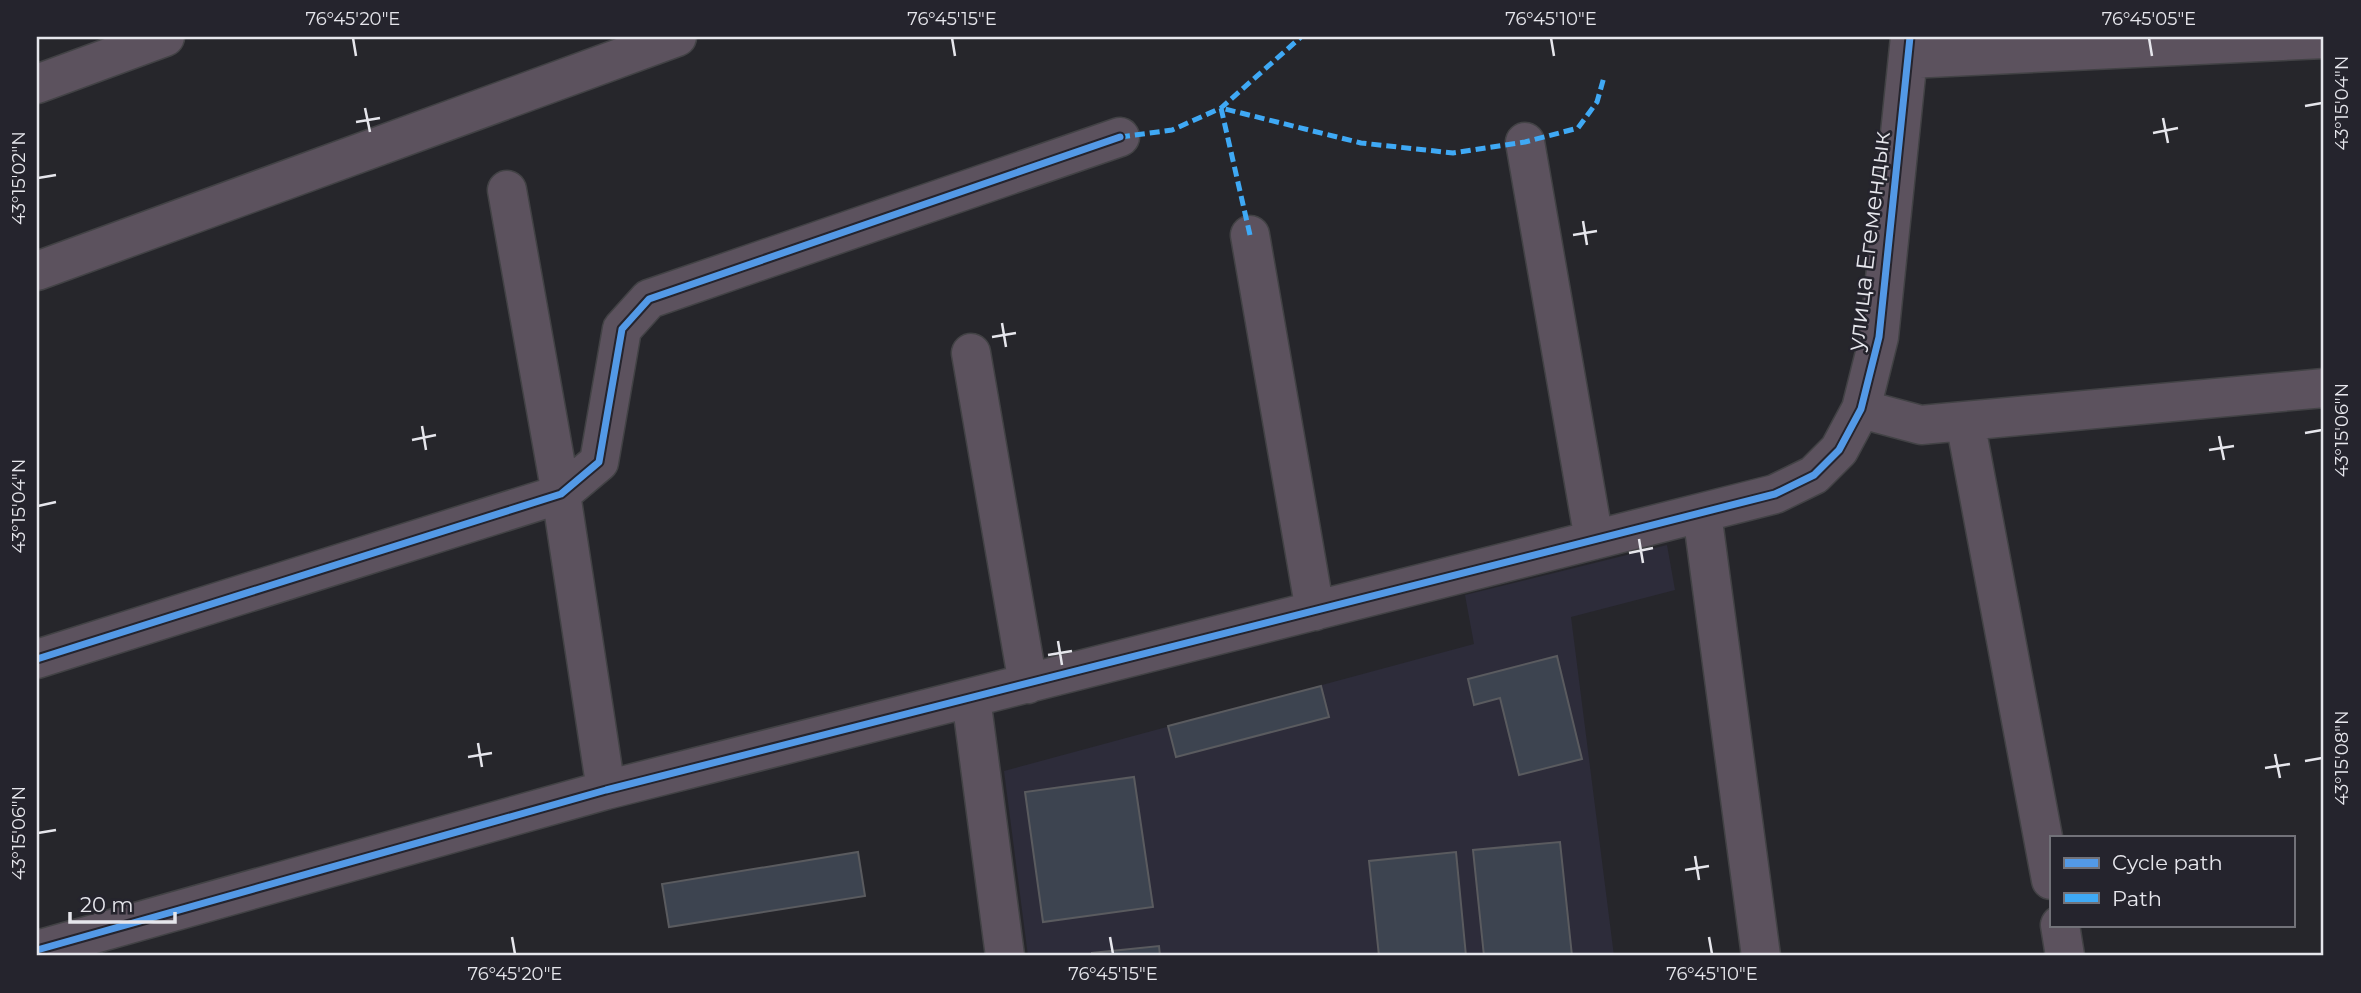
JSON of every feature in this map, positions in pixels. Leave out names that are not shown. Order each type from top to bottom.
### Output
[{"type":"street","points":[[37,84],[165,37]]},
{"type":"street","points":[[37,271],[677,37]]},
{"type":"street","points":[[1910,48],[2324,39]]},
{"type":"street","name":"улица Егемендык","points":[[37,950],[606,790],[1775,494],[1814,475],[1839,450],[1861,409],[1880,337],[1910,48]]},
{"type":"street","points":[[37,659],[561,494],[599,462],[622,329],[649,299],[1120,137]]},
{"type":"street","points":[[1525,142],[1594,540]]},
{"type":"street","points":[[507,191],[561,494],[606,790]]},
{"type":"street","points":[[1250,235],[1315,611]]},
{"type":"street","points":[[971,353],[1028,684]]},
{"type":"street","points":[[1861,409],[1921,425],[2324,388]]},
{"type":"street","points":[[1965,421],[2050,875]]},
{"type":"street","points":[[1702,513],[1761,956]]},
{"type":"street","points":[[971,698],[1005,956]]},
{"type":"street","points":[[2060,926],[2066,956]]},
{"type":"shaded area","points":[[1667,545],[1675,590],[1571,617],[1614,956],[1028,956],[1004,771],[1474,644],[1465,595]]},
{"type":"building","points":[[1557,656],[1582,759],[1519,775],[1500,698],[1474,705],[1468,679]]},
{"type":"building","points":[[1321,686],[1329,717],[1176,757],[1168,726]]},
{"type":"building","points":[[1134,777],[1153,907],[1043,922],[1025,792]]},
{"type":"building","points":[[1560,842],[1572,956],[1484,956],[1473,850]]},
{"type":"building","points":[[858,852],[865,896],[669,927],[662,884]]},
{"type":"building","points":[[1456,852],[1466,956],[1379,956],[1369,861]]},
{"type":"building","points":[[1159,946],[1160,956],[1092,956],[1092,953]]},
{"type":"marked path","points":[[1120,137],[1172,130],[1221,108],[1301,37]]},
{"type":"marked path","points":[[1250,235],[1221,108],[1361,143],[1453,153],[1525,142],[1578,128],[1597,102],[1604,77]]},
{"type":"cycle path","points":[[37,950],[606,790],[1775,494],[1814,475],[1839,450],[1861,409],[1879,337],[1910,37]]},
{"type":"cycle path","points":[[37,659],[561,494],[599,462],[622,329],[649,299],[1120,137]]}]
